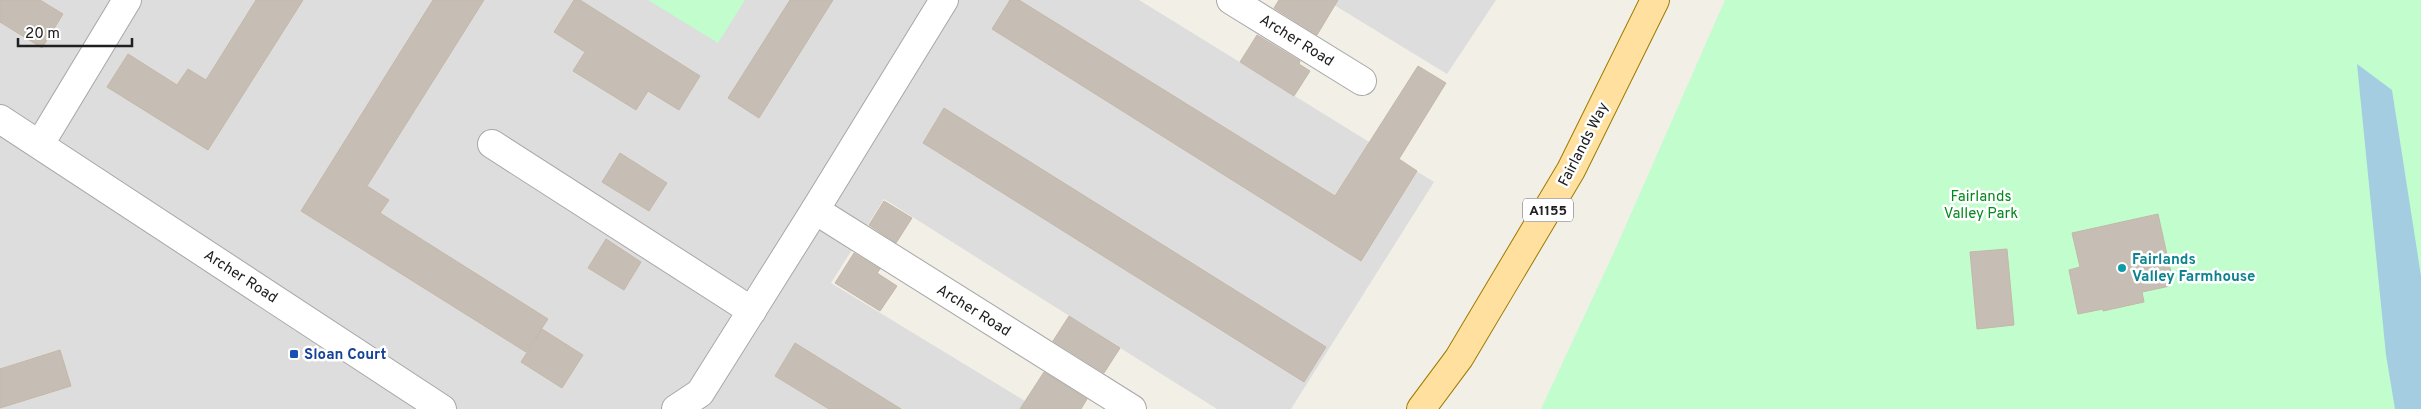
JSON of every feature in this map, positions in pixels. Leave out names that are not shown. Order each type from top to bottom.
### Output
[{"type":"main road","name":"Fairlands Way","points":[[1422,409],[1459,358],[1571,170],[1655,0]]},
{"type":"street","points":[[40,144],[127,0]]},
{"type":"street","points":[[676,409],[700,393],[944,0]]},
{"type":"street","name":"Archer Road","points":[[1231,0],[1362,81]]},
{"type":"street","name":"Archer Road","points":[[0,119],[442,409]]},
{"type":"street","points":[[492,144],[752,311]]},
{"type":"street","name":"Archer Road","points":[[815,210],[1132,409]]},
{"type":"shaded area","points":[[0,0],[1139,0],[1434,182],[1291,409],[1217,409],[884,199],[831,283],[1038,409],[0,409]]},
{"type":"shaded area","points":[[1326,0],[1496,0],[1447,74]]},
{"type":"green space","points":[[648,0],[745,0],[718,43]]},
{"type":"green space","name":"Fairlands Valley Park","points":[[1725,0],[2421,0],[2421,409],[1541,409],[1615,250]]},
{"type":"water","points":[[2357,64],[2392,90],[2421,276],[2421,409],[2395,409],[2386,355]]},
{"type":"building","points":[[0,0],[40,0],[63,14],[42,48],[0,22]]},
{"type":"building","points":[[256,0],[303,0],[208,150],[107,87],[128,54],[177,85],[188,69],[206,80]]},
{"type":"building","points":[[433,0],[484,0],[367,186],[389,200],[380,213],[548,319],[526,352],[301,211]]},
{"type":"building","points":[[574,0],[580,0],[700,76],[679,110],[648,91],[636,110],[573,71],[585,52],[554,32]]},
{"type":"building","points":[[790,0],[833,0],[759,118],[728,98]]},
{"type":"building","points":[[1010,0],[1019,0],[1335,196],[1418,66],[1446,83],[1399,159],[1417,171],[1361,261],[992,29]]},
{"type":"building","points":[[1279,0],[1338,0],[1317,35],[1274,8]]},
{"type":"building","points":[[1257,35],[1300,61],[1299,64],[1310,71],[1294,96],[1240,62]]},
{"type":"building","points":[[944,108],[1326,347],[1304,382],[923,143]]},
{"type":"building","points":[[620,153],[667,183],[649,211],[602,182]]},
{"type":"building","points":[[884,201],[912,218],[896,243],[869,225]]},
{"type":"building","name":"Fairlands Valley Farmhouse","points":[[2158,214],[2172,277],[2168,278],[2170,286],[2142,292],[2144,302],[2103,311],[2103,309],[2078,314],[2069,270],[2080,267],[2072,233]]},
{"type":"building","points":[[606,239],[641,262],[624,290],[588,268]]},
{"type":"building","points":[[2007,249],[2014,325],[1977,329],[1970,252]]},
{"type":"building","points":[[854,253],[880,269],[877,273],[897,286],[880,311],[835,283]]},
{"type":"building","points":[[1069,316],[1120,348],[1104,373],[1053,341]]},
{"type":"building","points":[[542,329],[583,355],[562,388],[521,362]]},
{"type":"building","points":[[795,343],[901,409],[829,409],[775,376]]},
{"type":"building","points":[[60,350],[71,386],[0,408],[0,369]]},
{"type":"building","points":[[1044,372],[1087,399],[1081,409],[1020,409]]},
{"type":"place","name":"Fairlands Valley Farmhouse","points":[[2122,268]]},
{"type":"place","name":"Sloan Court","points":[[294,354]]}]
